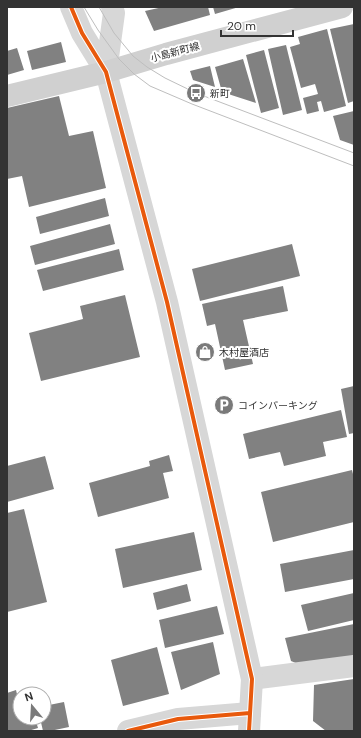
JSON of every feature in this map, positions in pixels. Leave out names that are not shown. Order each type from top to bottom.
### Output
[{"type":"main road","name":"小島新町線","points":[[7,96],[106,72],[166,54],[342,7]]},
{"type":"street","points":[[70,7],[82,33],[106,72],[167,302],[252,679],[249,722],[178,719],[128,731]]},
{"type":"street","points":[[106,72],[114,13],[112,7]]},
{"type":"street","points":[[252,679],[354,666]]},
{"type":"building","points":[[163,7],[208,7],[210,15],[154,31],[145,11]]},
{"type":"building","points":[[213,7],[239,7],[215,14]]},
{"type":"building","points":[[354,24],[354,101],[348,103],[330,29]]},
{"type":"building","points":[[327,29],[346,106],[324,112],[321,101],[317,102],[319,111],[307,114],[303,98],[318,94],[315,84],[301,88],[290,47],[300,44],[298,37]]},
{"type":"building","points":[[61,42],[66,62],[32,70],[27,51]]},
{"type":"building","points":[[286,45],[302,110],[283,115],[268,49]]},
{"type":"building","points":[[17,48],[24,70],[7,75],[7,51]]},
{"type":"building","points":[[264,50],[279,108],[261,113],[246,55]]},
{"type":"building","points":[[243,59],[256,103],[222,92],[215,67]]},
{"type":"building","points":[[210,66],[215,87],[193,80],[190,71]]},
{"type":"building","points":[[59,96],[69,136],[93,131],[106,188],[29,207],[22,176],[7,179],[7,108]]},
{"type":"building","points":[[354,111],[354,145],[340,140],[333,116]]},
{"type":"building","points":[[105,198],[109,216],[40,234],[36,217]]},
{"type":"building","points":[[110,224],[115,244],[35,265],[30,246]]},
{"type":"building","points":[[292,244],[300,276],[200,301],[192,269]]},
{"type":"building","points":[[119,249],[124,270],[43,291],[37,270]]},
{"type":"building","points":[[283,286],[288,311],[243,320],[253,364],[225,370],[215,324],[207,326],[202,304]]},
{"type":"building","points":[[125,295],[140,357],[41,381],[29,333],[83,319],[80,306]]},
{"type":"building","points":[[354,386],[354,433],[349,434],[341,389]]},
{"type":"building","points":[[341,410],[347,437],[323,442],[326,456],[284,466],[280,452],[249,459],[243,434]]},
{"type":"building","points":[[169,455],[173,471],[163,473],[169,498],[98,517],[89,483],[150,466],[149,461]]},
{"type":"building","points":[[45,456],[54,489],[7,502],[7,466]]},
{"type":"building","points":[[352,470],[354,478],[354,522],[273,542],[261,492]]},
{"type":"building","points":[[24,509],[47,602],[7,612],[7,513]]},
{"type":"building","points":[[194,532],[202,570],[123,588],[115,549]]},
{"type":"building","points":[[354,550],[354,579],[285,592],[280,564]]},
{"type":"building","points":[[187,584],[191,601],[157,610],[153,593]]},
{"type":"building","points":[[354,593],[354,620],[308,631],[301,605]]},
{"type":"building","points":[[217,606],[224,634],[165,648],[159,620]]},
{"type":"building","points":[[354,624],[354,658],[303,666],[291,661],[285,638]]},
{"type":"building","points":[[213,642],[220,674],[181,690],[171,652]]},
{"type":"building","points":[[157,647],[169,694],[123,706],[111,660]]},
{"type":"building","points":[[354,679],[354,731],[326,731],[313,721],[314,685]]},
{"type":"building","points":[[12,691],[12,726],[37,726],[38,728],[28,731],[7,731],[7,693]]},
{"type":"building","points":[[64,702],[69,727],[43,731],[42,726],[52,726],[52,704]]},
{"type":"tram line","points":[[84,7],[98,30],[119,59],[134,74],[150,86],[192,104],[354,166]]},
{"type":"tram line","points":[[99,7],[114,33],[133,56],[165,78],[196,93],[354,153]]},
{"type":"cycle path","points":[[71,7],[82,33],[106,72],[167,302],[252,679],[249,731]]},
{"type":"cycle path","points":[[128,731],[178,719],[250,713]]},
{"type":"place","name":"新町","points":[[196,93]]},
{"type":"place","name":"木村屋酒店","points":[[205,352]]},
{"type":"place","name":"コインパーキング","points":[[224,405]]}]
